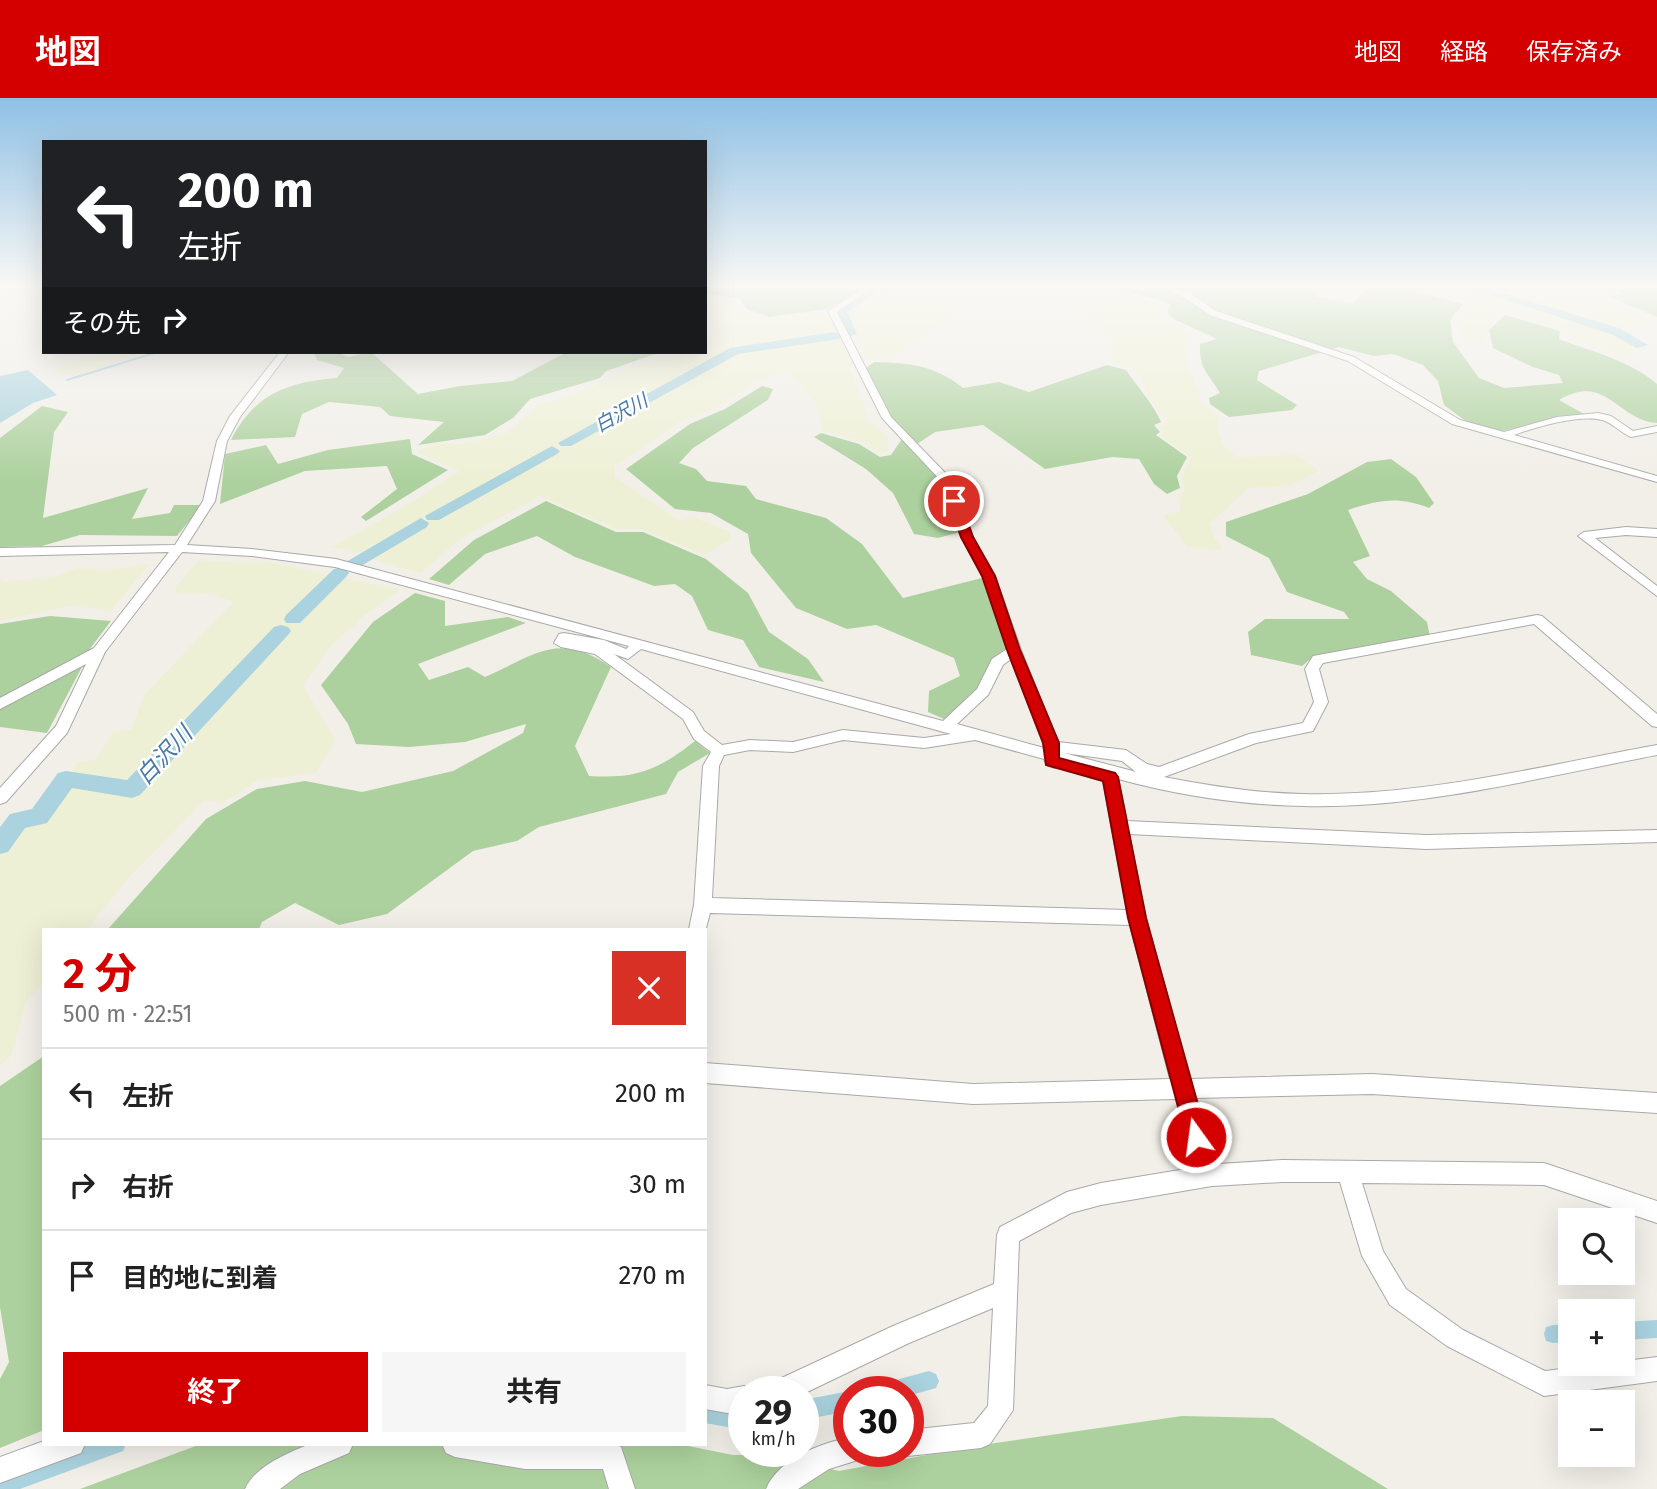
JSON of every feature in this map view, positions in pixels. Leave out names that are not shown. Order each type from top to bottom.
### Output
[{"type":"street","points":[[853,351],[887,418],[948,482],[967,537],[989,576],[1051,749],[1052,761],[1110,777],[1137,918],[1196,1137],[1212,1175]]},
{"type":"street","points":[[1327,351],[1351,359],[1456,422],[1508,434],[1540,447],[1657,479]]},
{"type":"street","points":[[0,798],[62,729],[99,651],[180,546],[209,501],[222,441],[235,416],[282,354]]},
{"type":"street","points":[[1508,434],[1522,427],[1592,417],[1605,418],[1631,434],[1657,429]]},
{"type":"street","points":[[1657,533],[1626,531],[1584,536],[1657,592]]},
{"type":"street","points":[[0,552],[180,546],[265,552],[336,564],[946,726],[1051,749],[1129,776],[1218,793],[1329,800],[1467,784],[1657,750]]},
{"type":"street","points":[[1051,749],[1126,755],[1142,768],[1159,773],[1254,738],[1308,727],[1321,702],[1312,669],[1318,659],[1537,618],[1657,722]]},
{"type":"street","points":[[639,643],[628,654],[604,644],[564,637],[561,643],[598,650],[622,666],[688,716],[699,735],[719,751],[750,745],[793,747],[843,735],[924,743],[977,734]]},
{"type":"street","points":[[946,726],[983,692],[997,662],[1014,650]]},
{"type":"street","points":[[0,704],[99,651]]},
{"type":"street","points":[[698,928],[703,905],[711,766],[719,751]]},
{"type":"street","points":[[1120,827],[1426,842],[1657,836]]},
{"type":"street","points":[[703,905],[1137,918]]},
{"type":"street","points":[[707,1073],[973,1094],[1372,1084],[1657,1104]]},
{"type":"street","points":[[924,1441],[981,1434],[1000,1410],[1008,1235],[1067,1203],[1101,1194],[1212,1175],[1282,1171],[1544,1174],[1657,1212]]},
{"type":"street","points":[[1348,1173],[1373,1256],[1398,1297],[1455,1338],[1544,1384],[1657,1369]]},
{"type":"street","points":[[814,1376],[901,1335],[1006,1291]]},
{"type":"street","points":[[707,1397],[728,1401]]},
{"type":"street","points":[[0,1470],[66,1446]]},
{"type":"street","points":[[258,1489],[291,1465],[335,1446]]},
{"type":"street","points":[[467,1446],[525,1456],[612,1456],[622,1489]]},
{"type":"street","points":[[779,1489],[790,1477],[833,1455]]},
{"type":"green space","points":[[707,351],[846,351],[869,420],[888,437],[888,451],[879,453],[862,442],[823,431],[815,402],[787,370],[754,382],[717,407],[683,420],[615,466],[615,477],[680,521],[692,517],[729,531],[732,539],[704,555],[642,529],[617,529],[540,496],[460,539],[421,573],[368,558],[358,552],[332,547],[412,502],[459,471],[417,452],[432,444],[463,444],[506,433],[539,405],[589,389],[632,367],[674,354],[707,354]]},
{"type":"green space","points":[[864,351],[900,351],[889,358],[868,359]]},
{"type":"green space","points":[[1113,351],[1186,351],[1202,404],[1220,417],[1217,426],[1223,445],[1237,457],[1298,455],[1319,471],[1288,486],[1249,488],[1210,523],[1214,538],[1222,546],[1219,550],[1187,547],[1163,515],[1181,512],[1178,495],[1185,490],[1181,477],[1191,458],[1160,435],[1164,431],[1160,426],[1165,425],[1167,420],[1148,397],[1141,377],[1130,366],[1109,362],[1114,356]]},
{"type":"green space","points":[[1200,351],[1326,351],[1259,371],[1257,380],[1297,405],[1292,410],[1229,417],[1210,404],[1209,398],[1220,393],[1201,360]]},
{"type":"green space","points":[[1354,351],[1459,351],[1479,378],[1504,388],[1563,383],[1559,375],[1533,367],[1499,351],[1593,351],[1635,369],[1657,384],[1657,423],[1643,420],[1600,394],[1589,391],[1575,393],[1559,400],[1584,414],[1501,431],[1467,422],[1444,405],[1438,381],[1423,365],[1393,354],[1374,356]]},
{"type":"green space","points":[[1606,351],[1636,351],[1626,358]]},
{"type":"green space","points":[[96,354],[141,354],[82,374],[68,376],[54,369]]},
{"type":"green space","points":[[315,354],[341,354],[348,357],[373,354],[418,394],[460,386],[512,381],[563,354],[655,354],[606,371],[600,378],[530,399],[513,418],[485,435],[418,445],[444,422],[390,416],[380,407],[329,402],[302,414],[295,437],[231,440],[250,411],[274,393],[303,383],[337,378],[344,368],[317,360]]},
{"type":"green space","points":[[874,362],[899,363],[932,370],[963,388],[999,382],[1029,392],[1107,365],[1126,370],[1158,415],[1161,422],[1154,425],[1160,432],[1156,435],[1187,457],[1177,476],[1180,488],[1167,494],[1154,484],[1139,459],[1112,457],[1045,469],[983,425],[935,432],[917,444],[893,420],[866,368]]},
{"type":"green space","points":[[762,386],[773,389],[768,400],[693,448],[679,463],[696,469],[707,481],[746,486],[756,499],[826,518],[862,544],[903,598],[982,578],[1007,648],[991,660],[979,690],[944,719],[928,712],[929,691],[960,676],[954,658],[876,625],[847,629],[796,608],[751,553],[748,534],[711,513],[675,509],[626,469],[690,424],[725,409]]},
{"type":"green space","points":[[42,406],[68,412],[54,432],[43,518],[148,488],[132,519],[170,513],[174,505],[202,505],[177,536],[80,535],[42,546],[0,547],[0,438]]},
{"type":"green space","points":[[821,433],[859,444],[880,457],[891,455],[902,439],[943,484],[960,532],[938,538],[914,534],[893,493],[866,469],[814,437]]},
{"type":"green space","points":[[410,439],[412,454],[448,470],[366,521],[361,517],[397,489],[387,466],[305,471],[220,504],[225,454],[266,445],[278,464],[328,450]]},
{"type":"green space","points":[[1391,459],[1416,477],[1434,503],[1429,508],[1407,502],[1388,501],[1348,510],[1370,556],[1353,562],[1367,579],[1391,591],[1427,622],[1430,637],[1313,657],[1302,666],[1251,655],[1248,632],[1265,619],[1349,619],[1344,612],[1287,592],[1269,558],[1226,536],[1226,522],[1308,494],[1367,462]]},
{"type":"green space","points":[[546,501],[616,532],[643,532],[706,559],[748,593],[769,632],[808,659],[824,682],[759,667],[743,640],[708,630],[692,596],[675,584],[654,586],[575,557],[537,536],[485,554],[449,585],[429,579],[474,540]]},
{"type":"green space","points":[[198,561],[268,562],[400,590],[365,615],[333,644],[303,685],[336,741],[316,773],[258,780],[223,803],[204,801],[133,873],[88,928],[42,928],[42,983],[25,1004],[12,1055],[0,1065],[0,853],[22,823],[41,821],[78,762],[95,760],[113,732],[131,730],[144,695],[233,602],[213,594],[176,593],[176,587]]},
{"type":"green space","points":[[149,564],[111,611],[76,605],[0,621],[0,579],[7,582],[54,577],[77,568],[107,570]]},
{"type":"green space","points":[[415,593],[445,601],[445,626],[508,617],[526,623],[418,664],[429,680],[468,667],[485,677],[534,654],[562,648],[593,656],[611,667],[575,746],[589,776],[621,776],[646,771],[670,759],[695,741],[710,753],[678,772],[666,794],[539,827],[517,841],[473,851],[387,914],[339,925],[295,903],[262,922],[259,928],[109,928],[206,819],[257,789],[305,781],[362,792],[453,771],[523,733],[526,724],[465,742],[409,747],[356,744],[348,724],[321,685],[373,622]]},
{"type":"green space","points":[[50,616],[111,621],[89,650],[64,665],[82,667],[47,733],[0,727],[0,624]]},
{"type":"green space","points":[[42,1057],[42,1431],[0,1448],[0,1379],[9,1362],[0,1307],[0,1086]]},
{"type":"green space","points":[[1182,1416],[1273,1418],[1388,1489],[80,1489],[196,1446],[688,1446],[728,1454],[728,1467],[819,1466],[839,1471],[861,1467],[924,1467],[924,1456]]},
{"type":"water","points":[[28,370],[57,395],[33,403],[0,423],[0,376]]},
{"type":"waterway","name":"白沢川","points":[[566,443],[736,351]]},
{"type":"waterway","points":[[67,380],[152,354]]},
{"type":"waterway","name":"白沢川","points":[[433,516],[552,451]]},
{"type":"waterway","name":"白沢川","points":[[355,562],[421,523]]},
{"type":"waterway","name":"白沢川","points":[[293,619],[340,573]]},
{"type":"waterway","name":"白沢川","points":[[0,845],[18,820],[39,817],[66,779],[132,789],[281,631]]},
{"type":"waterway","points":[[1635,1330],[1657,1329]]},
{"type":"waterway","points":[[1553,1334],[1558,1334]]},
{"type":"waterway","points":[[924,1382],[929,1381]]},
{"type":"waterway","points":[[819,1407],[833,1404]]},
{"type":"waterway","points":[[707,1413],[728,1417]]},
{"type":"waterway","points":[[0,1486],[110,1446]]},
{"type":"route","points":[[954,501],[967,537],[989,576],[1014,650],[1051,743],[1052,761],[1110,777],[1137,918],[1196,1137]]}]
